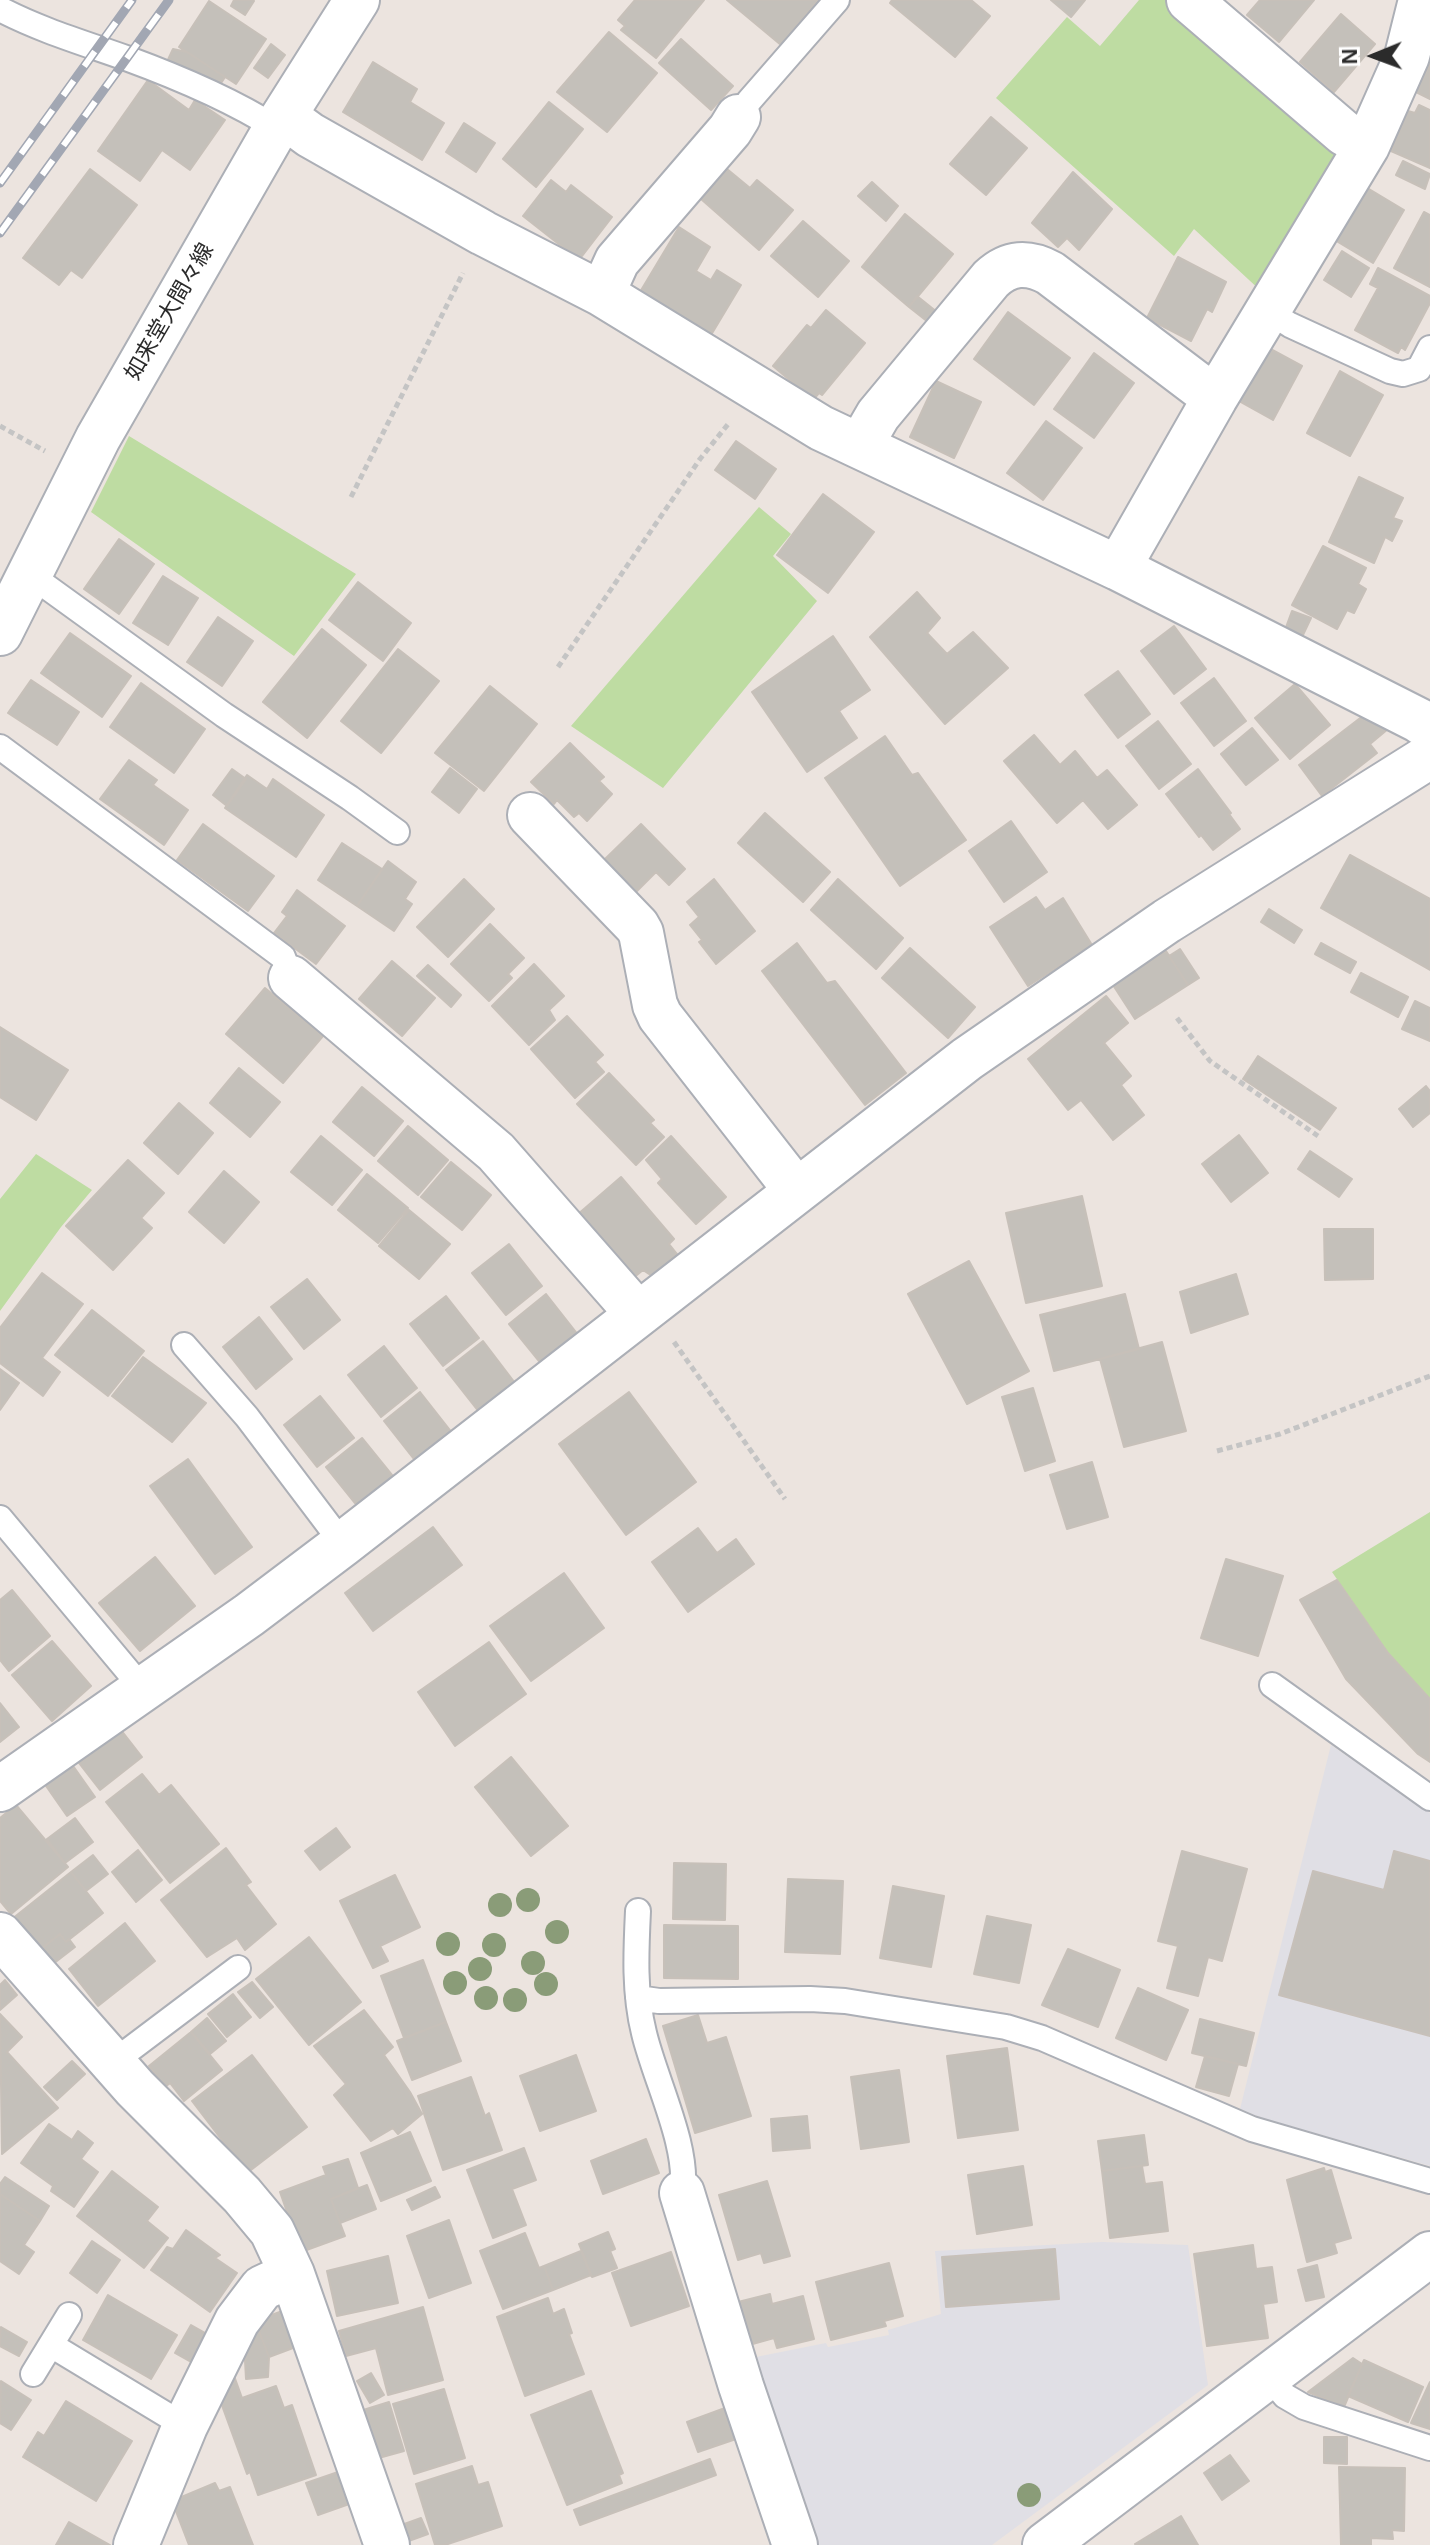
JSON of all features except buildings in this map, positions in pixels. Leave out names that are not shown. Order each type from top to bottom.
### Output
[{"type":"street","name":"如来堂大間々線","points":[[0,633],[98,438],[280,122],[357,0]]},
{"type":"street","points":[[1189,0],[1344,133],[1367,146]]},
{"type":"street","points":[[1118,568],[1215,398],[1367,146],[1407,56],[1421,0]]},
{"type":"street","points":[[602,294],[617,261],[738,117]]},
{"type":"street","points":[[280,122],[310,135],[483,233],[602,294],[805,419],[1118,568],[1430,728]]},
{"type":"street","points":[[860,446],[878,415],[991,279],[1008,266],[1028,264],[1050,273],[1215,398]]},
{"type":"street","points":[[0,1789],[249,1615],[1020,1020],[1167,921],[1430,756]]},
{"type":"street","points":[[530,815],[637,926],[660,1016],[796,1190]]},
{"type":"street","points":[[291,978],[496,1152],[643,1309]]},
{"type":"street","points":[[0,1935],[112,2063],[242,2195],[272,2231],[292,2274],[387,2545]]},
{"type":"street","points":[[682,2193],[741,2386],[795,2545]]},
{"type":"street","points":[[1045,2545],[1270,2378],[1430,2254]]},
{"type":"street","points":[[136,2545],[185,2426],[237,2321],[262,2288],[292,2274]]},
{"type":"lane","points":[[738,117],[837,0]]},
{"type":"lane","points":[[0,9],[24,22],[156,70],[254,114],[280,122]]},
{"type":"lane","points":[[1268,311],[1290,325],[1390,371],[1403,374],[1419,369],[1430,348]]},
{"type":"lane","points":[[29,574],[224,715],[397,832]]},
{"type":"lane","points":[[0,747],[283,957],[291,978]]},
{"type":"lane","points":[[184,1345],[247,1417],[343,1544]]},
{"type":"lane","points":[[0,1518],[143,1689]]},
{"type":"lane","points":[[1272,1685],[1430,1798]]},
{"type":"lane","points":[[638,1911],[638,1998],[644,2034],[684,2165],[682,2193]]},
{"type":"lane","points":[[112,2063],[238,1968]]},
{"type":"lane","points":[[638,1998],[659,2001],[845,2001],[1006,2027],[1042,2038],[1252,2129],[1430,2181]]},
{"type":"lane","points":[[33,2374],[69,2315]]},
{"type":"lane","points":[[51,2345],[185,2426]]},
{"type":"lane","points":[[1270,2378],[1285,2396],[1304,2407],[1430,2448]]},
{"type":"path","points":[[351,497],[483,233]]},
{"type":"path","points":[[558,667],[697,464]]},
{"type":"path","points":[[1177,1018],[1210,1061],[1318,1136]]},
{"type":"path","points":[[643,1309],[785,1499]]},
{"type":"path","points":[[1217,1451],[1280,1434],[1430,1376]]},
{"type":"shaded area","points":[[1331,1745],[1430,1813],[1430,2166],[1240,2109]]},
{"type":"shaded area","points":[[1102,2242],[1188,2245],[1208,2385],[992,2545],[809,2545],[746,2359],[826,2343],[828,2347],[889,2335],[888,2330],[941,2314],[935,2251]]},
{"type":"green space","points":[[1139,0],[1170,0],[1329,133],[1339,157],[1262,292],[1194,229],[1174,256],[996,98],[1067,17],[1100,46]]},
{"type":"green space","points":[[129,436],[356,574],[294,656],[91,512]]},
{"type":"green space","points":[[759,507],[791,534],[773,556],[817,601],[663,788],[571,726]]},
{"type":"green space","points":[[36,1154],[92,1190],[0,1311],[0,1199]]},
{"type":"green space","points":[[1430,1512],[1430,1699],[1388,1653],[1332,1572]]},
{"type":"railway","points":[[0,183],[132,0]]},
{"type":"railway","points":[[0,233],[169,0]]}]
